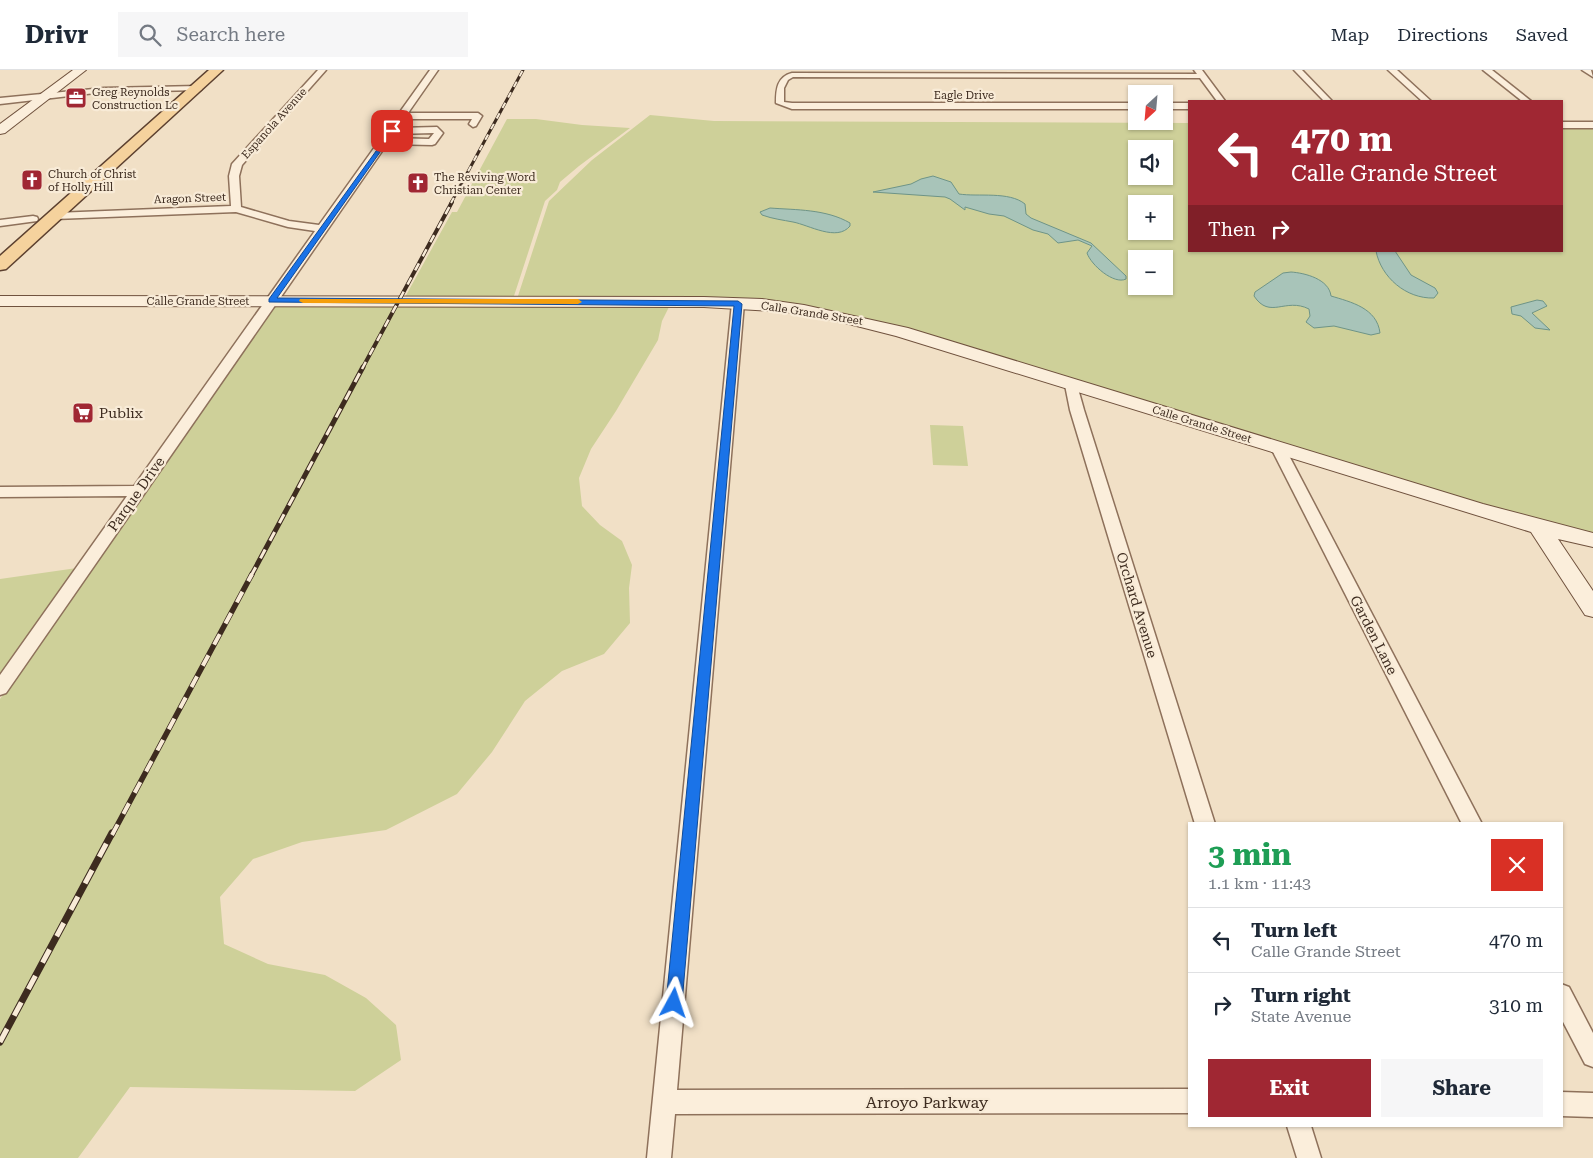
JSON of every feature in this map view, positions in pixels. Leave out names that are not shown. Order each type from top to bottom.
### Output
[{"type":"main road","points":[[0,265],[55,216],[190,88],[203,70]]},
{"type":"main road","points":[[0,249],[33,219],[190,88],[217,70]]},
{"type":"street","points":[[0,130],[80,70]]},
{"type":"street","name":"Espanola Avenue","points":[[236,209],[234,176],[237,164],[322,70]]},
{"type":"street","name":"Parque Drive","points":[[0,688],[434,70]]},
{"type":"street","points":[[1298,70],[1327,100]]},
{"type":"street","points":[[1392,70],[1426,100]]},
{"type":"street","points":[[1487,70],[1526,100]]},
{"type":"street","points":[[1586,70],[1593,75]]},
{"type":"street","points":[[1200,73],[1220,100]]},
{"type":"street","name":"Eagle Drive","points":[[1128,106],[792,106],[780,103],[780,88],[784,78],[792,75],[1200,73]]},
{"type":"street","points":[[123,101],[138,88]]},
{"type":"street","points":[[0,102],[138,88],[190,88]]},
{"type":"street","points":[[1173,106],[1188,106]]},
{"type":"street","points":[[402,116],[478,116],[473,124]]},
{"type":"street","points":[[1563,125],[1593,125]]},
{"type":"street","points":[[385,141],[432,142],[439,133],[437,130],[392,131]]},
{"type":"street","name":"Aragon Street","points":[[55,216],[236,209],[288,224],[323,229]]},
{"type":"street","points":[[0,223],[33,219]]},
{"type":"street","name":"Calle Grande Street","points":[[0,301],[769,305],[864,321],[1539,527],[1593,540]]},
{"type":"street","points":[[660,1158],[738,304]]},
{"type":"street","name":"Orchard Avenue","points":[[1071,385],[1077,410],[1204,822]]},
{"type":"street","name":"Garden Lane","points":[[1276,446],[1471,822]]},
{"type":"street","points":[[0,492],[138,491]]},
{"type":"street","points":[[1539,527],[1593,609]]},
{"type":"street","points":[[1563,999],[1593,1056]]},
{"type":"street","name":"Arroyo Parkway","points":[[665,1102],[1188,1101]]},
{"type":"street","points":[[1563,1104],[1593,1105]]},
{"type":"street","points":[[1299,1127],[1309,1158]]},
{"type":"green space","points":[[650,115],[714,121],[1128,123],[1128,130],[1173,130],[1173,123],[1188,123],[1188,252],[1563,252],[1563,125],[1593,125],[1593,538],[930,340],[769,305],[516,302],[549,201],[592,160]]},
{"type":"green space","points":[[507,119],[536,119],[582,125],[630,128],[560,182],[557,190],[545,201],[513,299],[404,299],[452,212],[457,212]]},
{"type":"green space","points":[[274,305],[670,305],[662,321],[658,340],[591,449],[579,478],[582,506],[600,525],[622,541],[632,565],[629,588],[630,623],[604,654],[562,671],[525,701],[492,752],[457,794],[386,830],[302,842],[253,859],[220,897],[224,944],[268,964],[325,975],[366,998],[396,1025],[401,1060],[355,1091],[130,1087],[78,1158],[0,1158],[0,699]]},
{"type":"green space","points":[[930,425],[963,426],[968,466],[933,465]]},
{"type":"green space","points":[[77,568],[0,676],[0,579]]},
{"type":"shaded area","points":[[933,176],[951,182],[959,194],[1002,196],[1018,200],[1025,204],[1026,214],[1031,218],[1091,243],[1126,276],[1126,279],[1115,279],[1104,273],[1089,258],[1087,253],[1092,246],[1078,240],[1058,243],[1048,234],[1033,230],[1004,216],[965,207],[965,210],[945,197],[873,192],[911,184]]},
{"type":"shaded area","points":[[770,208],[831,215],[850,223],[850,226],[844,231],[830,233],[762,215],[760,212]]},
{"type":"shaded area","points":[[1376,252],[1396,252],[1411,275],[1435,288],[1438,293],[1434,298],[1414,295],[1396,285],[1389,278],[1379,261]]},
{"type":"shaded area","points":[[1291,272],[1316,278],[1326,285],[1331,296],[1362,307],[1374,318],[1380,333],[1371,335],[1334,326],[1314,328],[1306,322],[1310,316],[1309,309],[1293,305],[1266,306],[1260,303],[1254,296],[1255,292],[1283,273]]},
{"type":"shaded area","points":[[1537,300],[1543,301],[1547,306],[1532,313],[1550,330],[1535,328],[1521,316],[1512,314],[1511,307]]},
{"type":"railway","points":[[451,203],[523,70]]},
{"type":"railway","points":[[362,369],[452,202]]},
{"type":"railway","points":[[251,576],[363,367]]},
{"type":"railway","points":[[112,835],[252,574]]},
{"type":"railway","points":[[0,1042],[112,833]]},
{"type":"slow traffic","points":[[303,301],[578,302]]},
{"type":"place","name":"Greg Reynolds Construction Lc","points":[[76,98]]},
{"type":"place","name":"Church of Christ of Holly Hill","points":[[32,180]]},
{"type":"place","name":"The Reviving Word Christian Center","points":[[418,183]]},
{"type":"place","name":"Publix","points":[[83,413]]},
{"type":"route","points":[[392,131],[272,301],[704,302],[738,304],[674,1003]]}]
